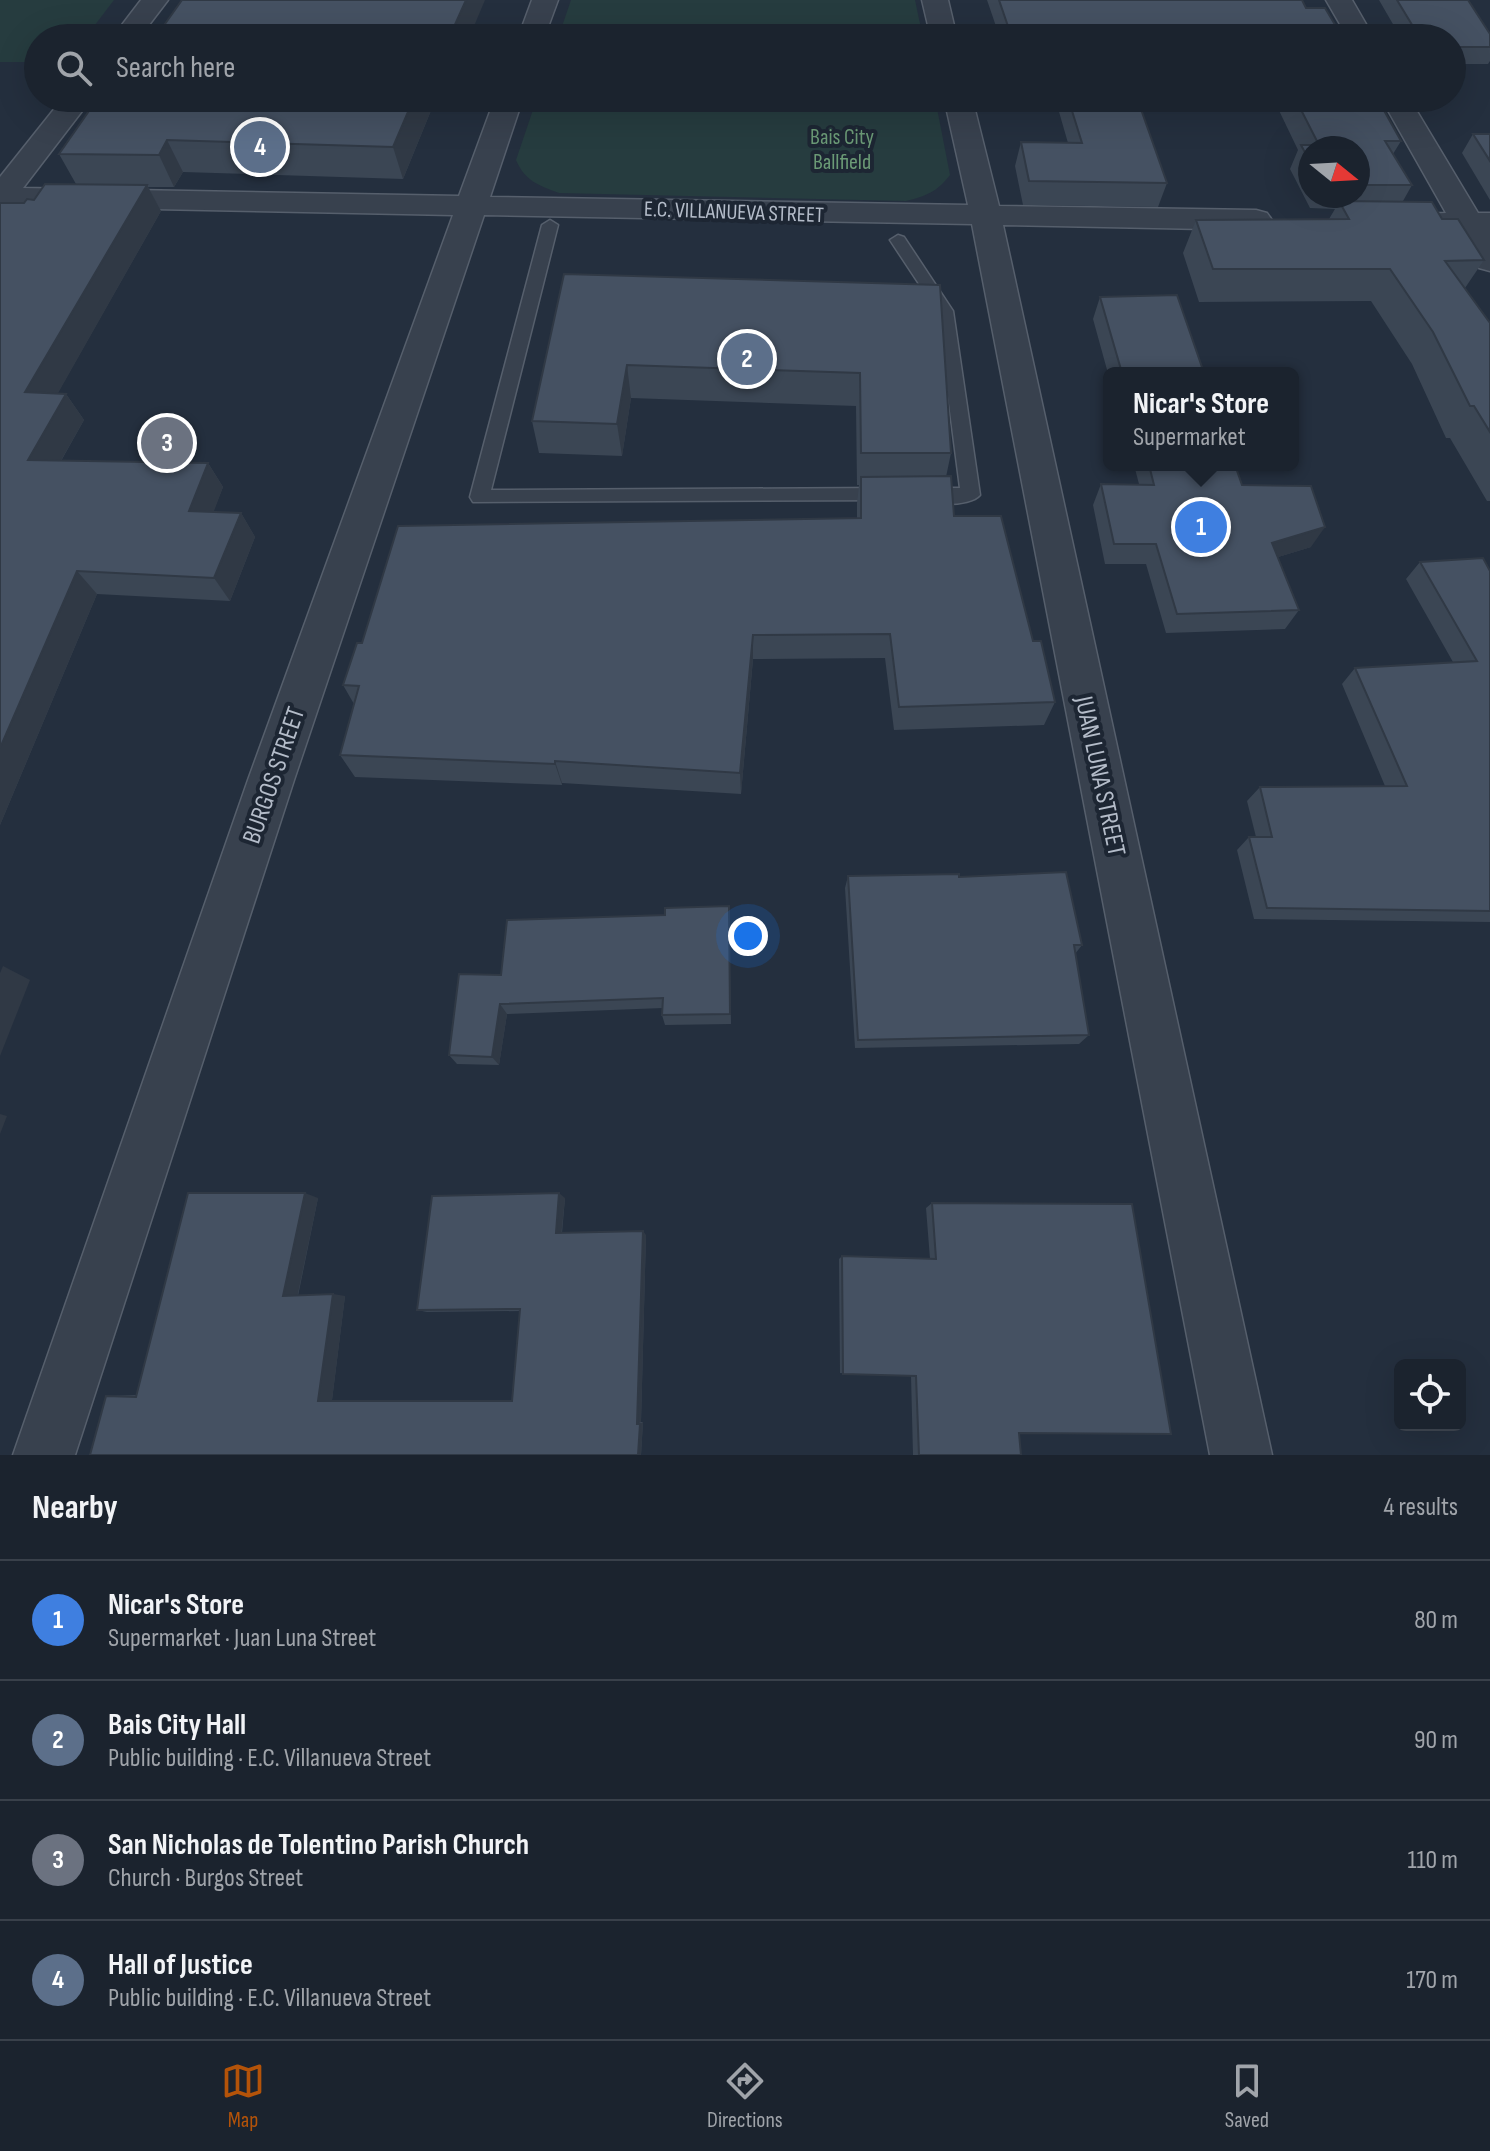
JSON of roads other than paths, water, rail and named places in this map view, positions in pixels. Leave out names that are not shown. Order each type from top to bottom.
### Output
[{"type":"street","points":[[136,24],[155,0]]},
{"type":"street","points":[[536,24],[545,0]]},
{"type":"street","points":[[935,0],[941,24]]},
{"type":"street","points":[[1339,0],[1353,24]]},
{"type":"street","points":[[0,197],[67,112]]},
{"type":"street","name":"BURGOS STREET","points":[[44,1455],[271,780],[504,112]]},
{"type":"street","name":"JUAN LUNA STREET","points":[[961,112],[986,217],[1241,1455]]},
{"type":"street","points":[[1404,112],[1479,222],[1490,261]]},
{"type":"street","name":"E.C. VILLANUEVA STREET","points":[[0,197],[1292,221]]},
{"type":"street","points":[[1372,221],[1479,222]]},
{"type":"lane","points":[[550,225],[480,497],[970,495],[945,311],[898,240]]},
{"type":"place","name":"Hall of Justice","points":[[260,147]]},
{"type":"place","name":"Bais City Hall","points":[[747,359]]},
{"type":"place","name":"San Nicholas de Tolentino Parish Church","points":[[167,443]]},
{"type":"place","name":"Nicar's Store","points":[[1201,527]]},
{"type":"park label","name":"Bais City Ballfield","points":[[842,148]]}]
